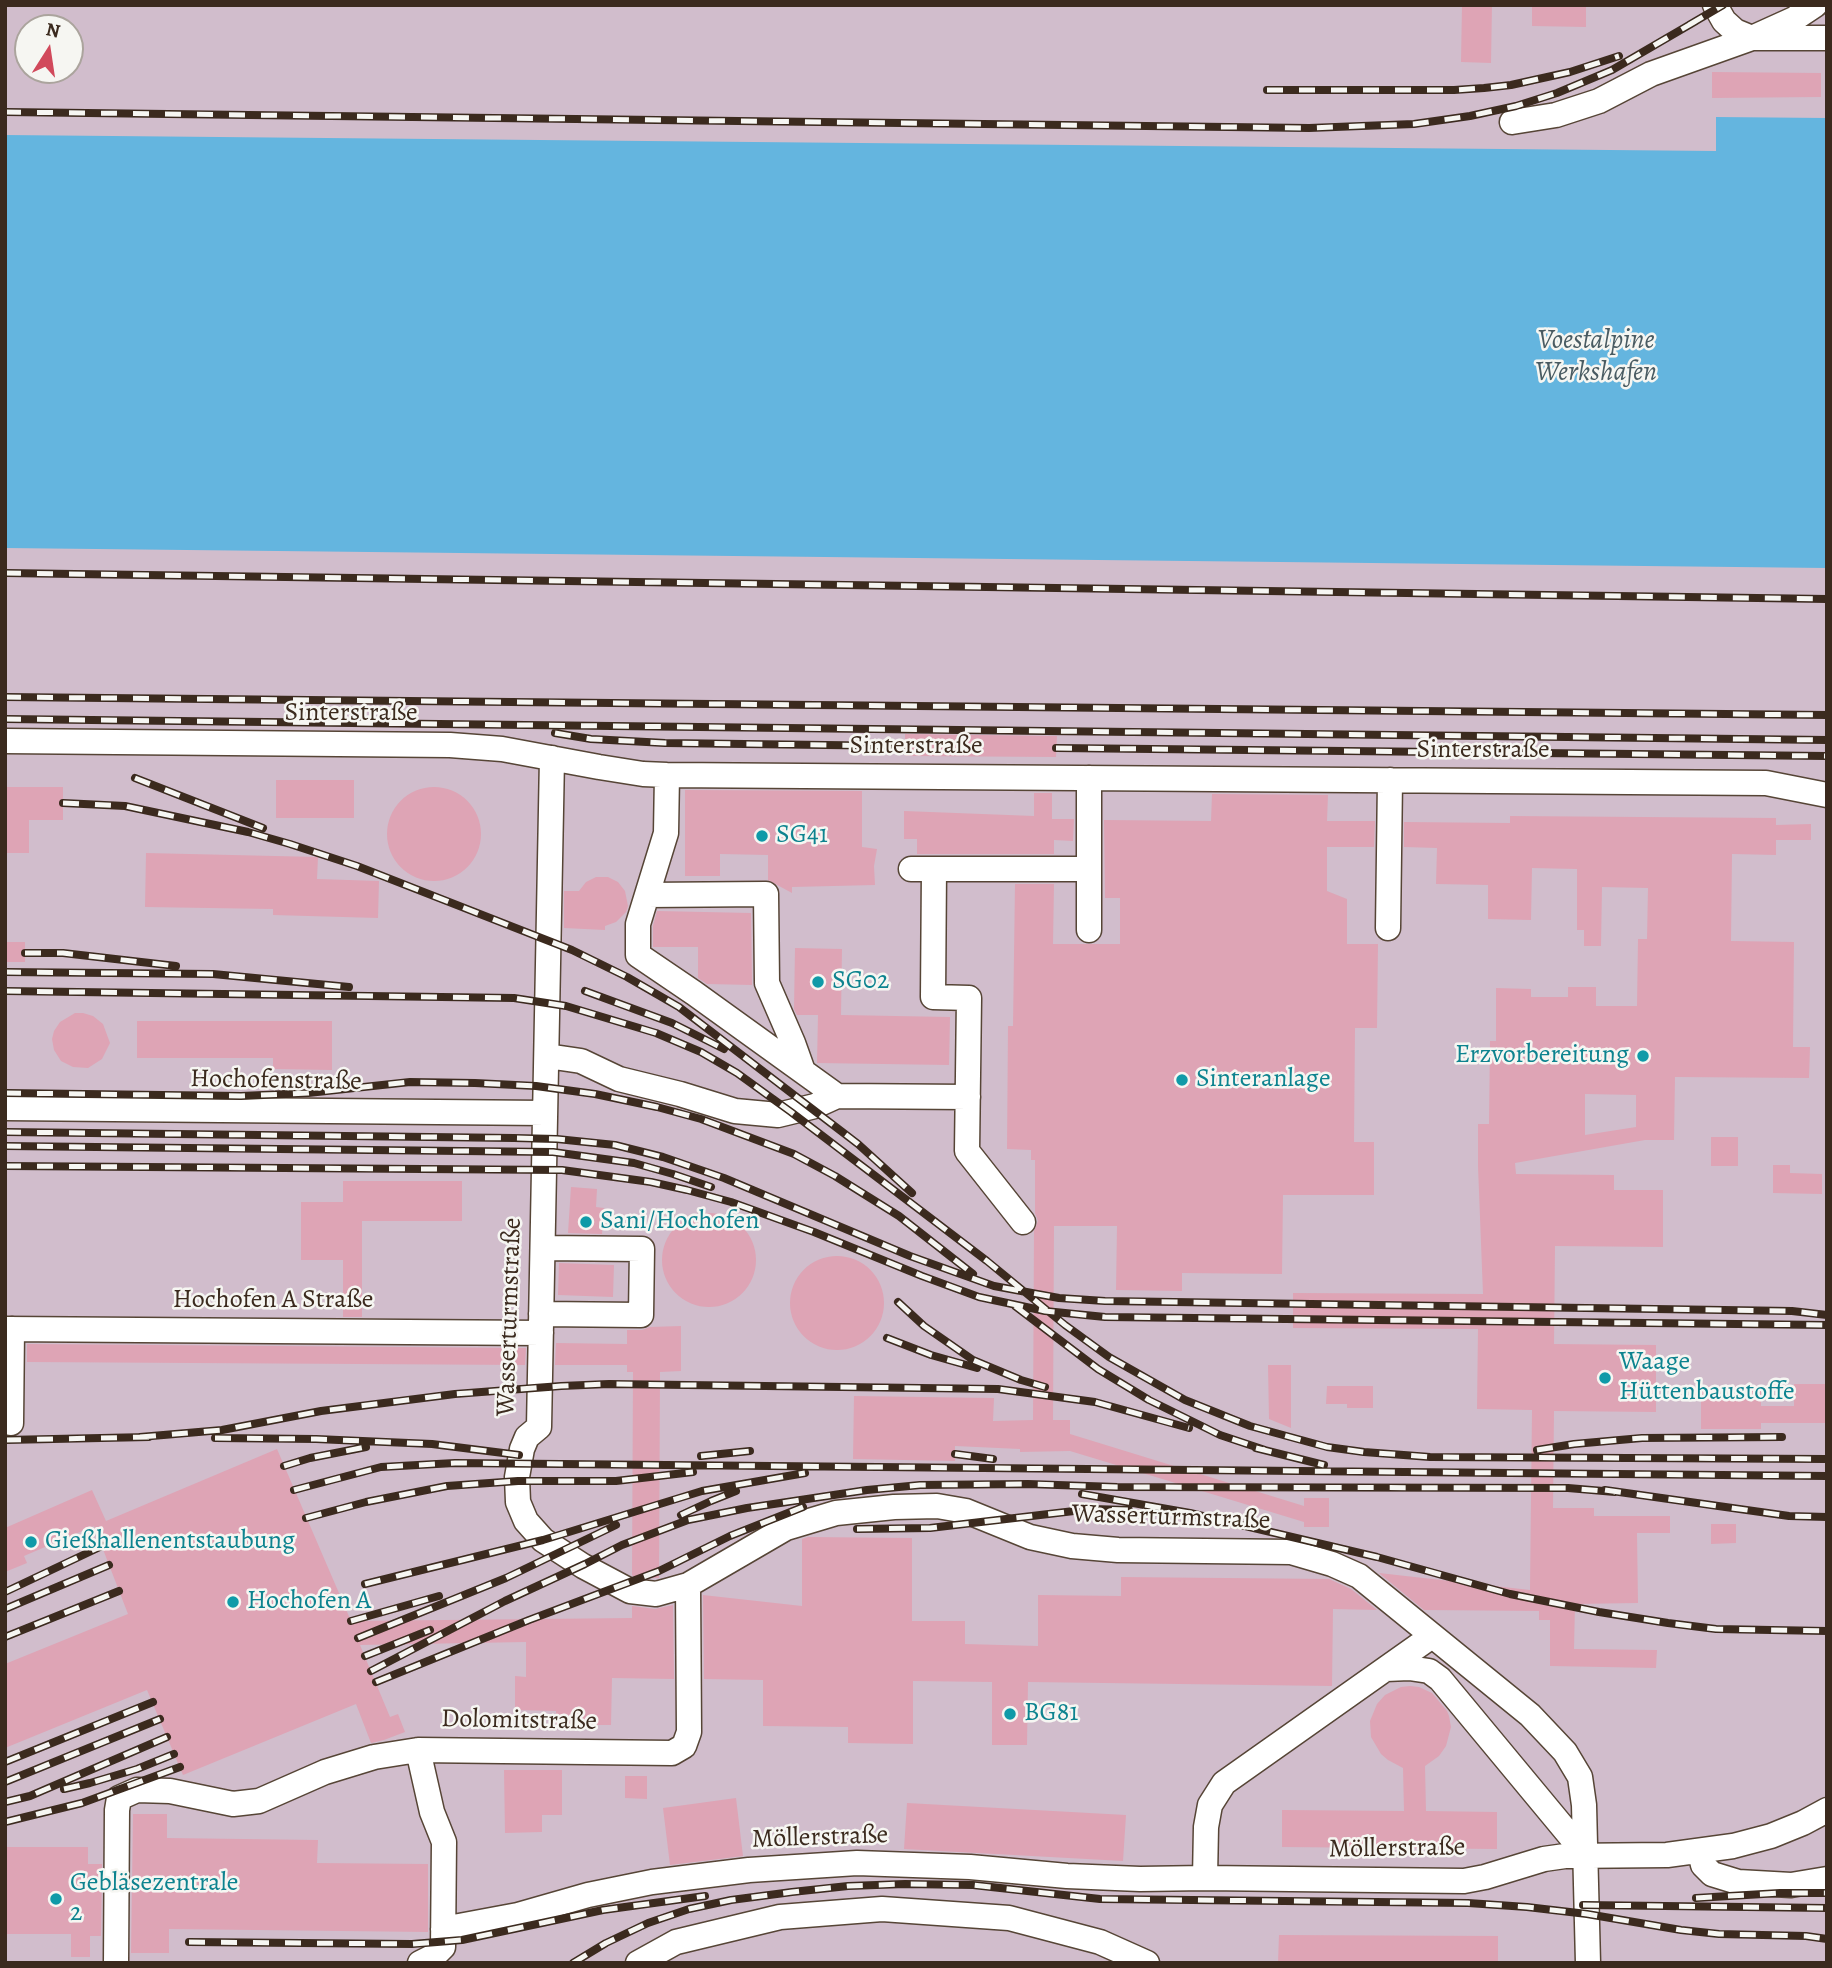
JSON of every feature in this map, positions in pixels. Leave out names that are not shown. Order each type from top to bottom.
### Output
[{"type":"street","points":[[1715,5],[1724,21],[1735,31],[1752,38],[1827,38]]},
{"type":"street","points":[[1511,121],[1556,115],[1599,101],[1651,74],[1752,38],[1794,19],[1815,5]]},
{"type":"street","name":"Sinterstraße","points":[[5,741],[450,745],[502,749],[643,774],[667,775],[1766,783],[1827,795]]},
{"type":"street","name":"Wasserturmstraße","points":[[552,758],[539,1427],[527,1437],[517,1477],[518,1502],[526,1521],[542,1540],[630,1591],[656,1594],[688,1585],[786,1528],[836,1513],[894,1507],[936,1506],[966,1511],[1030,1537],[1072,1546],[1118,1550],[1291,1552],[1332,1564],[1359,1576],[1530,1716],[1565,1752],[1580,1777],[1584,1805],[1588,1963]]},
{"type":"street","points":[[667,775],[666,833],[638,924],[638,955],[837,1096]]},
{"type":"street","points":[[1089,778],[1089,930]]},
{"type":"street","points":[[1388,928],[1390,780]]},
{"type":"street","points":[[1023,1222],[967,1151],[969,998],[933,997],[923,869],[1089,869]]},
{"type":"street","points":[[647,895],[766,894],[767,983],[803,1071]]},
{"type":"street","points":[[547,1056],[581,1061],[619,1079],[735,1111],[778,1115],[815,1106],[837,1096],[968,1097]]},
{"type":"street","name":"Hochofenstraße","points":[[5,1108],[545,1113]]},
{"type":"street","name":"Hochofen A Straße","points":[[9,1329],[541,1323],[641,1315],[642,1249],[543,1248]]},
{"type":"street","points":[[9,1329],[11,1423]]},
{"type":"street","name":"Dolomitstraße","points":[[420,1963],[443,1947],[444,1842],[432,1812],[418,1750],[672,1753],[684,1746],[689,1732],[688,1585]]},
{"type":"street","points":[[1205,1878],[1206,1827],[1210,1805],[1224,1783],[1432,1636]]},
{"type":"street","points":[[1386,1669],[1429,1671],[1440,1679],[1586,1855]]},
{"type":"street","points":[[116,1963],[119,1798],[137,1790],[170,1791],[233,1804],[259,1801],[325,1772],[374,1757],[418,1750]]},
{"type":"street","name":"Möllerstraße","points":[[443,1929],[519,1915],[588,1895],[652,1882],[763,1869],[857,1863],[970,1867],[1140,1880],[1205,1878],[1464,1881],[1544,1859],[1586,1855],[1667,1855],[1733,1846],[1771,1836],[1827,1810]]},
{"type":"street","points":[[1700,1851],[1703,1865],[1712,1874],[1738,1882],[1791,1885],[1827,1879]]},
{"type":"street","points":[[638,1963],[676,1942],[780,1917],[882,1909],[1009,1918],[1101,1942],[1147,1963]]},
{"type":"shaded area","points":[[5,5],[1827,5],[1827,1963],[5,1963]]},
{"type":"water","name":"Voestalpine Werkshafen","points":[[1716,117],[1827,118],[1827,568],[5,548],[5,135],[1716,151]]},
{"type":"building","points":[[1462,5],[1492,5],[1491,63],[1461,62]]},
{"type":"building","points":[[1532,5],[1586,5],[1586,27],[1532,26]]},
{"type":"building","points":[[1712,72],[1821,73],[1821,97],[1712,98]]},
{"type":"building","points":[[905,734],[1057,736],[1056,757],[905,756]]},
{"type":"building","points":[[276,780],[354,780],[354,818],[276,818]]},
{"type":"building","points":[[5,787],[63,787],[63,820],[29,820],[29,853],[5,853]]},
{"type":"building","points":[[434,787],[452,791],[467,801],[477,816],[481,834],[477,852],[467,867],[452,877],[434,881],[416,877],[401,867],[391,852],[387,834],[391,816],[401,801],[416,791]]},
{"type":"building","name":"SG41","points":[[685,790],[862,791],[862,847],[877,849],[875,885],[792,887],[792,893],[768,880],[768,855],[720,854],[720,876],[685,876]]},
{"type":"building","points":[[1034,793],[1052,793],[1052,819],[1074,819],[1073,841],[1054,840],[1054,854],[917,854],[917,839],[904,839],[904,811],[1034,816]]},
{"type":"building","name":"Sinteranlage","points":[[1212,794],[1328,795],[1327,821],[1375,821],[1374,847],[1327,847],[1327,891],[1347,899],[1347,944],[1378,944],[1377,1028],[1355,1028],[1354,1142],[1374,1142],[1374,1195],[1283,1195],[1282,1274],[1182,1273],[1182,1291],[1116,1290],[1117,1226],[1054,1226],[1053,1420],[1070,1420],[1070,1434],[1304,1506],[1304,1498],[1329,1498],[1329,1527],[1304,1527],[1304,1522],[1070,1451],[1020,1452],[1020,1449],[955,1446],[955,1461],[853,1459],[854,1396],[994,1398],[993,1421],[1033,1420],[1034,1231],[1038,1221],[1035,1213],[1035,1160],[1031,1160],[1031,1150],[1007,1149],[1008,1026],[1013,1026],[1015,884],[1054,884],[1053,944],[1120,944],[1120,898],[1105,898],[1104,820],[1211,821]]},
{"type":"building","points":[[1510,816],[1776,818],[1776,825],[1811,824],[1811,840],[1776,840],[1776,855],[1732,854],[1731,941],[1794,942],[1793,1047],[1810,1047],[1809,1078],[1675,1077],[1674,1140],[1645,1140],[1515,1163],[1516,1174],[1614,1175],[1614,1190],[1663,1190],[1663,1247],[1555,1246],[1554,1344],[1656,1345],[1656,1412],[1554,1411],[1553,1508],[1594,1508],[1594,1516],[1670,1516],[1670,1533],[1637,1533],[1638,1603],[1575,1604],[1574,1649],[1657,1650],[1656,1668],[1550,1666],[1550,1620],[1539,1620],[1539,1611],[1424,1610],[1379,1573],[1530,1590],[1532,1410],[1477,1409],[1478,1329],[1293,1328],[1293,1293],[1483,1294],[1478,1124],[1489,1124],[1490,1041],[1496,1041],[1496,988],[1531,989],[1531,997],[1568,997],[1568,987],[1596,987],[1596,1006],[1637,1006],[1638,939],[1647,939],[1648,888],[1602,887],[1601,946],[1584,946],[1584,930],[1577,930],[1577,869],[1532,868],[1531,920],[1488,919],[1488,885],[1436,884],[1437,848],[1404,847],[1404,822],[1510,823]],"holes":[[[1585,1094],[1636,1095],[1636,1127],[1585,1135]]]},
{"type":"building","points":[[146,853],[318,857],[317,879],[379,881],[378,918],[273,915],[273,909],[145,907]]},
{"type":"building","points":[[596,877],[608,877],[618,882],[625,891],[628,906],[626,912],[616,922],[605,926],[605,930],[564,928],[564,891],[579,891],[586,882]]},
{"type":"building","points":[[657,911],[751,913],[752,985],[707,984],[698,978],[698,947],[653,947],[653,926]]},
{"type":"building","points":[[5,942],[25,942],[25,962],[5,962]]},
{"type":"building","name":"SG02","points":[[795,948],[842,949],[841,1015],[950,1017],[949,1065],[817,1063],[818,1015],[797,1015],[794,1009]]},
{"type":"building","points":[[75,1013],[93,1016],[103,1024],[110,1043],[102,1059],[88,1068],[73,1067],[61,1061],[54,1050],[54,1031],[60,1022]]},
{"type":"building","points":[[137,1021],[332,1021],[332,1070],[273,1069],[273,1058],[137,1058]]},
{"type":"building","points":[[1711,1137],[1738,1137],[1738,1166],[1711,1166]]},
{"type":"building","points":[[1773,1165],[1790,1165],[1790,1173],[1822,1174],[1822,1194],[1773,1193]]},
{"type":"building","points":[[343,1181],[462,1181],[462,1221],[362,1221],[362,1317],[343,1317],[343,1260],[301,1260],[301,1202],[343,1202]]},
{"type":"building","name":"Sani/Hochofen","points":[[571,1187],[597,1189],[596,1207],[604,1208],[602,1234],[568,1233]]},
{"type":"building","points":[[709,1213],[727,1217],[742,1227],[752,1242],[756,1260],[752,1278],[742,1293],[727,1303],[709,1307],[691,1303],[676,1293],[666,1278],[662,1260],[666,1242],[676,1227],[691,1217]]},
{"type":"building","points":[[837,1256],[855,1260],[870,1270],[880,1285],[884,1303],[880,1321],[870,1336],[855,1346],[837,1350],[819,1346],[804,1336],[794,1321],[790,1303],[794,1285],[804,1270],[819,1260]]},
{"type":"building","points":[[559,1263],[614,1265],[613,1297],[558,1295]]},
{"type":"building","points":[[681,1326],[681,1371],[660,1372],[659,1578],[634,1577],[633,1372],[627,1372],[627,1365],[555,1365],[556,1343],[627,1344],[627,1330]]},
{"type":"building","points":[[27,1344],[526,1348],[525,1365],[27,1362]]},
{"type":"building","points":[[1268,1365],[1291,1365],[1291,1428],[1269,1419]]},
{"type":"building","points":[[1794,1384],[1827,1384],[1827,1423],[1761,1423],[1761,1429],[1701,1429],[1701,1386],[1761,1386],[1761,1406],[1794,1406]]},
{"type":"building","points":[[1327,1386],[1373,1386],[1373,1408],[1347,1408],[1347,1404],[1326,1404]]},
{"type":"building","name":"Hochofen A","points":[[277,1449],[351,1621],[632,1618],[632,1606],[655,1609],[673,1605],[674,1679],[612,1678],[611,1725],[556,1725],[556,1711],[515,1710],[515,1676],[526,1677],[526,1642],[360,1645],[390,1717],[398,1714],[405,1732],[371,1743],[356,1704],[183,1775],[147,1690],[5,1748],[5,1664],[128,1614],[94,1526],[24,1556],[27,1563],[5,1572],[5,1528],[92,1490],[106,1521]]},
{"type":"building","points":[[1711,1524],[1736,1524],[1736,1543],[1711,1544]]},
{"type":"building","points":[[912,1538],[912,1621],[965,1621],[965,1644],[1038,1646],[1038,1595],[1121,1596],[1121,1577],[1329,1579],[1351,1589],[1377,1610],[1333,1609],[1332,1686],[1028,1682],[1027,1745],[992,1745],[992,1682],[913,1681],[913,1744],[848,1743],[848,1727],[763,1726],[763,1680],[704,1679],[703,1595],[802,1606],[802,1539]]},
{"type":"building","points":[[1410,1686],[1432,1693],[1447,1711],[1451,1727],[1446,1746],[1439,1756],[1425,1766],[1426,1811],[1497,1812],[1497,1849],[1282,1847],[1282,1810],[1404,1811],[1403,1768],[1381,1754],[1371,1737],[1370,1721],[1377,1704],[1385,1695],[1401,1687]]},
{"type":"building","points":[[504,1770],[562,1770],[562,1815],[542,1815],[542,1832],[505,1833]]},
{"type":"building","points":[[625,1776],[647,1776],[647,1799],[625,1798]]},
{"type":"building","points":[[736,1798],[743,1856],[670,1865],[663,1808]]},
{"type":"building","points":[[907,1803],[1126,1815],[1123,1861],[904,1849]]},
{"type":"building","points":[[133,1814],[167,1814],[167,1838],[318,1840],[317,1863],[428,1864],[428,1932],[169,1929],[169,1953],[131,1953]]},
{"type":"building","name":"Gebläsezentrale 2","points":[[5,1847],[88,1847],[88,1864],[102,1864],[101,1936],[90,1936],[90,1957],[71,1957],[71,1934],[5,1934]]},
{"type":"building","points":[[1279,1935],[1498,1936],[1498,1963],[1278,1963]]},
{"type":"railway","points":[[1689,25],[1723,5]]},
{"type":"railway","points":[[5,112],[1309,128],[1414,124],[1470,116],[1557,93],[1612,70],[1696,21]]},
{"type":"railway","points":[[1267,90],[1484,88],[1570,72],[1619,56]]},
{"type":"railway","points":[[5,573],[1827,599]]},
{"type":"railway","points":[[5,697],[1827,715]]},
{"type":"railway","points":[[5,719],[1827,740]]},
{"type":"railway","points":[[555,733],[591,739],[665,743],[905,746]]},
{"type":"railway","points":[[1056,748],[1827,756]]},
{"type":"railway","points":[[135,778],[263,828]]},
{"type":"railway","points":[[63,803],[125,806],[248,832],[290,844],[357,866],[572,950],[679,1007],[858,1144],[912,1193]]},
{"type":"railway","points":[[25,953],[63,953],[176,966]]},
{"type":"railway","points":[[5,972],[213,974],[349,987]]},
{"type":"railway","points":[[5,991],[514,998],[566,1006],[656,1033],[701,1052],[737,1073],[987,1261],[1109,1357],[1185,1400],[1250,1426],[1327,1447],[1430,1457],[1827,1459]]},
{"type":"railway","points":[[585,991],[672,1023],[724,1049]]},
{"type":"railway","points":[[5,1093],[241,1096],[308,1093],[410,1082],[536,1086],[595,1094],[701,1119],[794,1154],[899,1216],[973,1274]]},
{"type":"railway","points":[[5,1132],[514,1138],[615,1145],[663,1157],[724,1178],[910,1256],[994,1286],[1059,1298],[1105,1301],[1792,1311],[1827,1315]]},
{"type":"railway","points":[[5,1146],[553,1152],[634,1163],[711,1187]]},
{"type":"railway","points":[[5,1166],[562,1170],[651,1182],[731,1202],[979,1297],[1045,1311],[1105,1317],[1827,1325]]},
{"type":"railway","points":[[898,1302],[924,1326],[973,1360],[1045,1387]]},
{"type":"railway","points":[[1015,1306],[1098,1369],[1149,1400],[1220,1435],[1265,1450]]},
{"type":"railway","points":[[887,1338],[931,1355],[977,1368]]},
{"type":"railway","points":[[140,1437],[222,1430],[321,1411],[455,1394],[609,1384],[998,1389],[1095,1402],[1189,1428]]},
{"type":"railway","points":[[5,1440],[149,1437]]},
{"type":"railway","points":[[1537,1450],[1642,1438],[1782,1437]]},
{"type":"railway","points":[[215,1438],[432,1444],[519,1455]]},
{"type":"railway","points":[[284,1466],[366,1447]]},
{"type":"railway","points":[[1256,1448],[1324,1465]]},
{"type":"railway","points":[[701,1456],[750,1451]]},
{"type":"railway","points":[[955,1454],[993,1459]]},
{"type":"railway","points":[[294,1490],[381,1467],[455,1463],[1827,1476]]},
{"type":"railway","points":[[306,1518],[366,1502],[447,1486],[518,1481],[616,1481],[693,1472]]},
{"type":"railway","points":[[365,1584],[543,1540],[702,1491],[805,1473]]},
{"type":"railway","points":[[371,1671],[505,1601],[622,1545],[688,1520],[867,1490],[920,1485],[1028,1484],[1117,1487],[1568,1488],[1615,1492]]},
{"type":"railway","points":[[1605,1490],[1789,1516],[1827,1517]]},
{"type":"railway","points":[[681,1515],[736,1491]]},
{"type":"railway","points":[[1082,1494],[1190,1513],[1377,1557],[1510,1594],[1599,1612],[1716,1629],[1827,1631]]},
{"type":"railway","points":[[376,1682],[659,1571],[730,1536],[803,1507]]},
{"type":"railway","points":[[857,1529],[930,1528],[1091,1509],[1129,1510]]},
{"type":"railway","points":[[358,1638],[506,1578],[616,1525]]},
{"type":"railway","points":[[5,1592],[102,1546]]},
{"type":"railway","points":[[5,1609],[109,1565]]},
{"type":"railway","points":[[5,1637],[119,1591]]},
{"type":"railway","points":[[351,1621],[439,1596]]},
{"type":"railway","points":[[365,1656],[430,1630]]},
{"type":"railway","points":[[5,1762],[153,1702]]},
{"type":"railway","points":[[5,1782],[160,1719]]},
{"type":"railway","points":[[5,1802],[30,1796],[167,1737]]},
{"type":"railway","points":[[64,1789],[137,1769],[174,1754]]},
{"type":"railway","points":[[5,1822],[82,1803],[180,1767]]},
{"type":"railway","points":[[573,1963],[606,1943],[648,1923],[689,1909],[792,1892],[905,1884],[973,1885],[1100,1899],[1468,1903],[1587,1914],[1719,1934],[1827,1939]]},
{"type":"railway","points":[[1696,1898],[1827,1893]]},
{"type":"railway","points":[[189,1942],[412,1944],[462,1940],[603,1910],[705,1896]]},
{"type":"railway","points":[[1583,1905],[1827,1908]]},
{"type":"place","name":"SG41","points":[[762,836]]},
{"type":"place","name":"SG02","points":[[818,982]]},
{"type":"place","name":"Erzvorbereitung","points":[[1643,1056]]},
{"type":"place","name":"Sinteranlage","points":[[1182,1080]]},
{"type":"place","name":"Sani/Hochofen","points":[[586,1222]]},
{"type":"place","name":"Waage Hüttenbaustoffe","points":[[1605,1378]]},
{"type":"place","name":"Gießhallenentstaubung","points":[[31,1542]]},
{"type":"place","name":"Hochofen A","points":[[233,1602]]},
{"type":"place","name":"BG81","points":[[1010,1714]]},
{"type":"place","name":"Gebläsezentrale 2","points":[[56,1899]]}]
